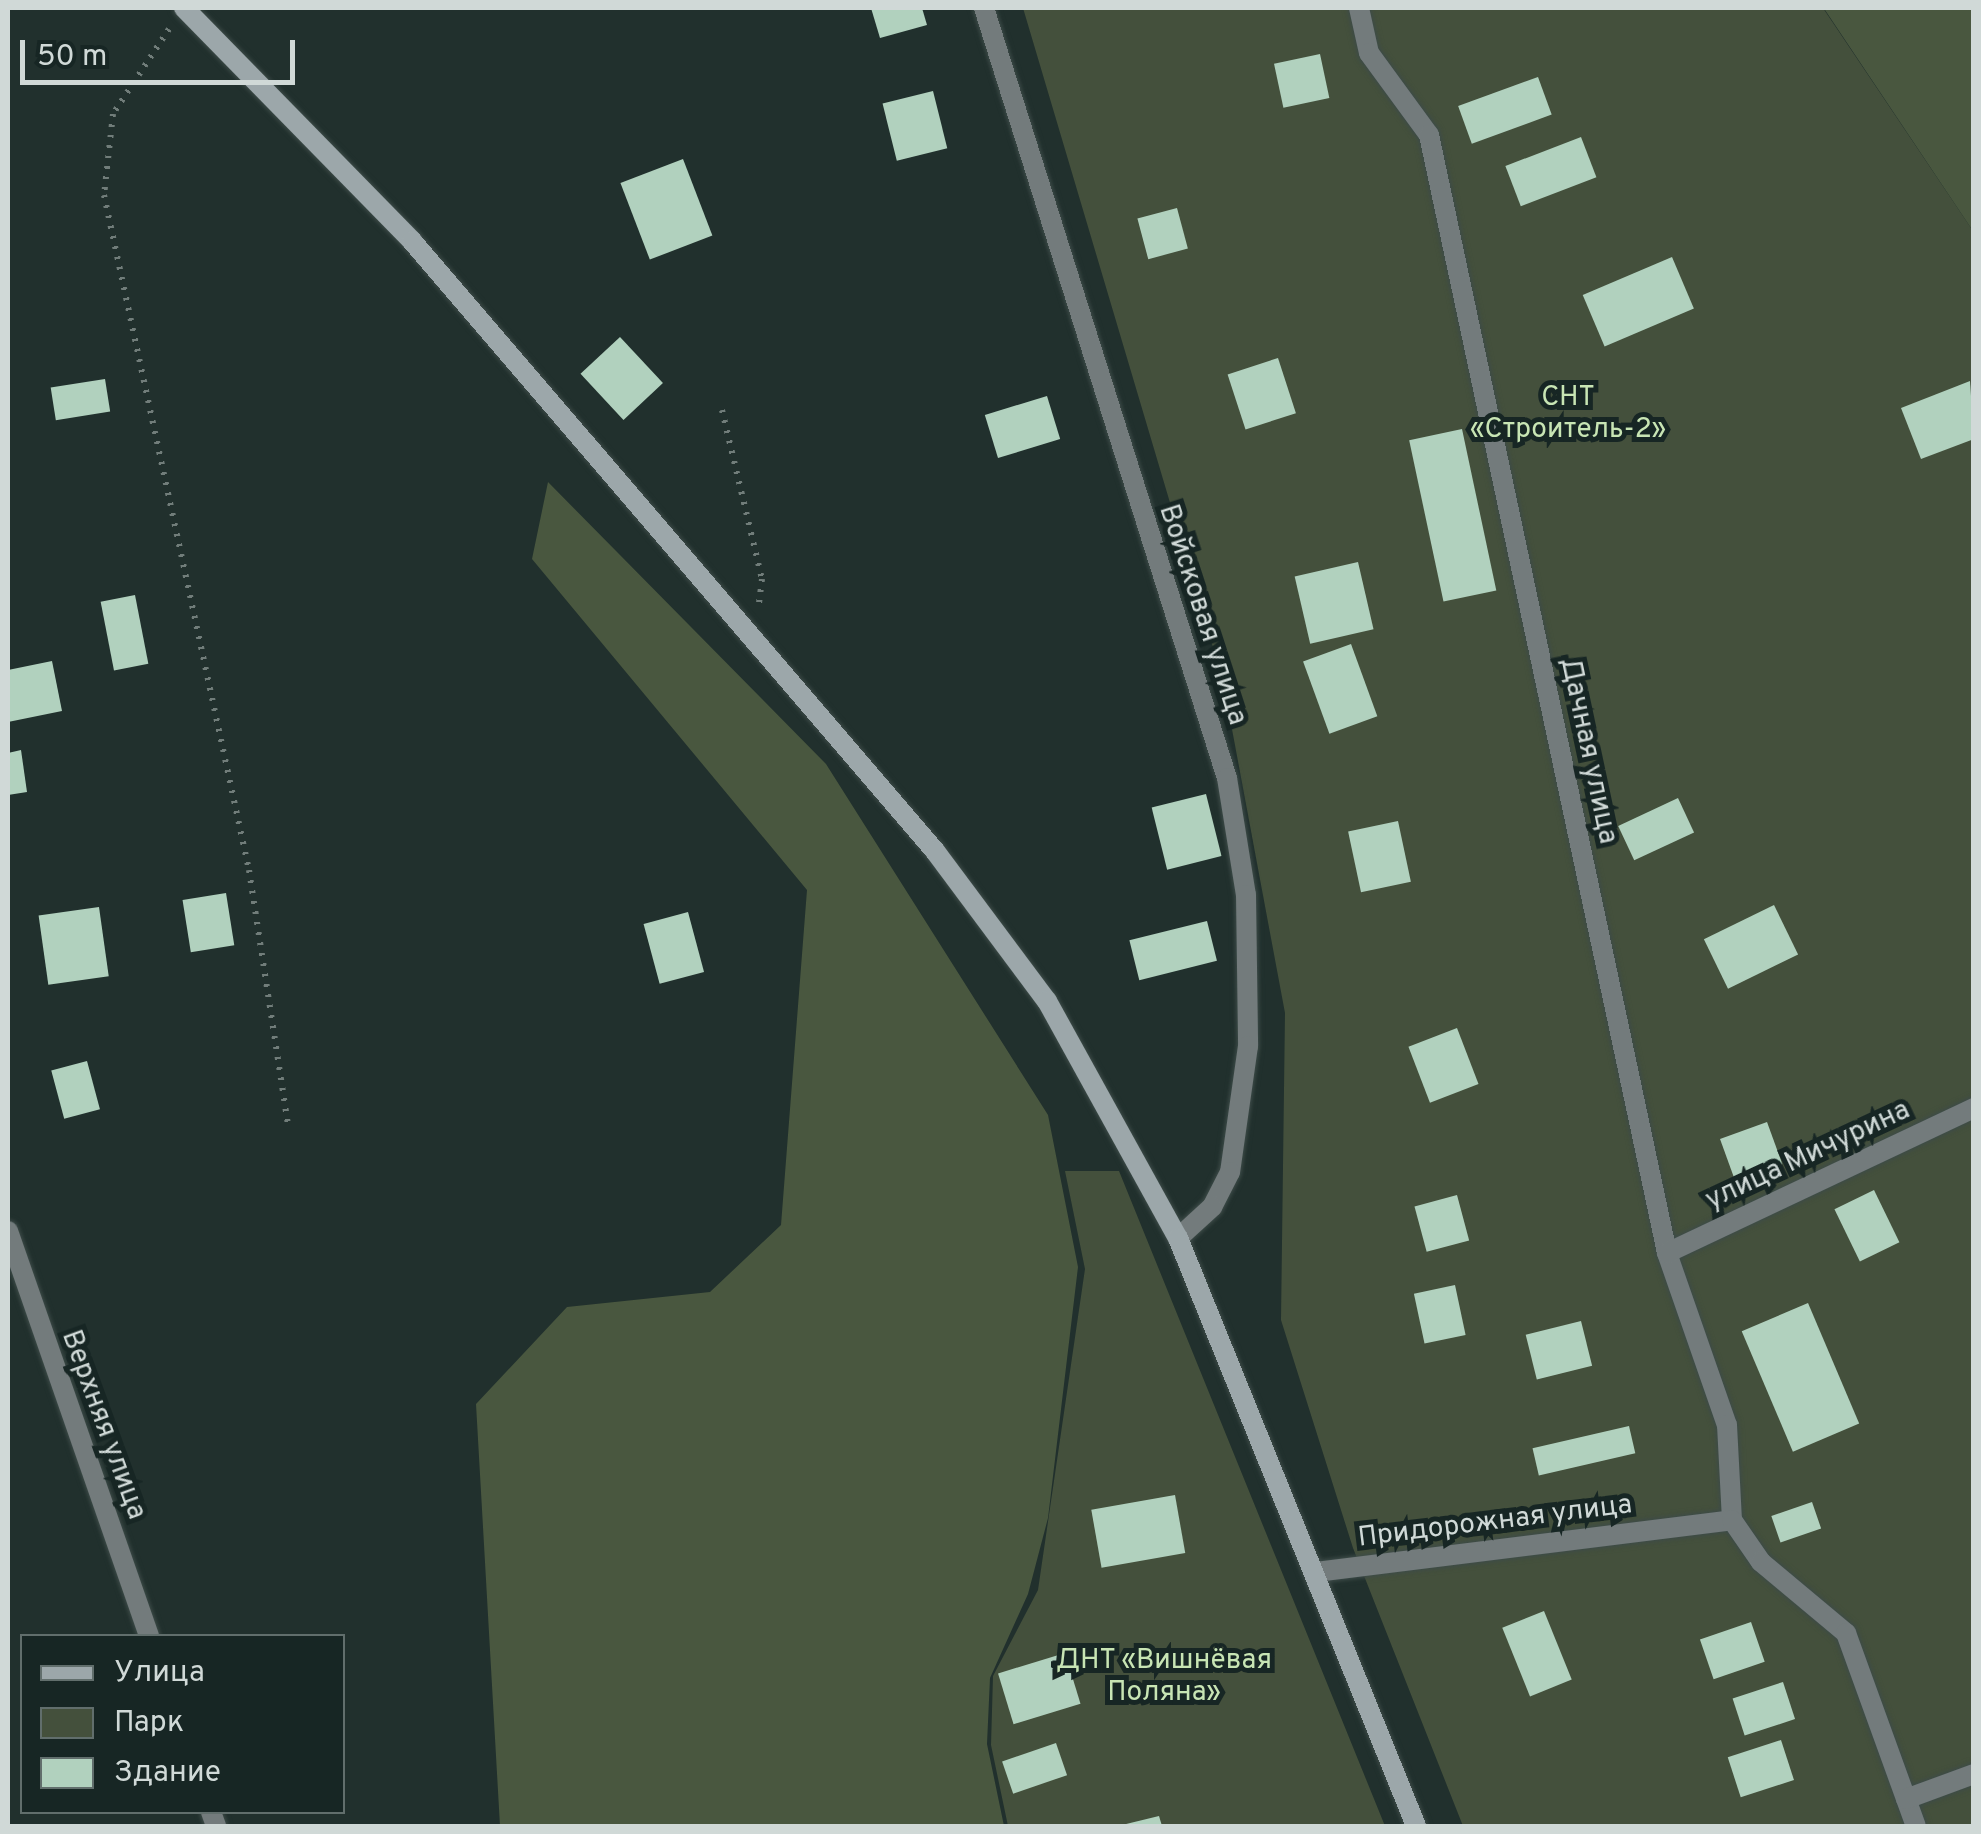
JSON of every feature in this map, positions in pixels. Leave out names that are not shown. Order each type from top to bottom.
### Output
[{"type":"main road","points":[[184,8],[412,241],[935,851],[1046,1001],[1178,1238],[1416,1826]]},
{"type":"street","name":"Войсковая улица","points":[[984,8],[1226,778],[1246,895],[1248,1046],[1230,1172],[1212,1207],[1178,1238]]},
{"type":"street","name":"Дачная улица","points":[[1359,8],[1368,54],[1430,135],[1666,1253],[1727,1426],[1732,1520]]},
{"type":"street","name":"улица Мичурина","points":[[1666,1253],[1974,1108]]},
{"type":"street","name":"Верхняя улица","points":[[8,1231],[148,1634]]},
{"type":"street","name":"Придорожная улица","points":[[1316,1572],[1732,1520]]},
{"type":"street","points":[[1732,1520],[1760,1562],[1846,1633],[1916,1826]]},
{"type":"street","points":[[1906,1800],[1974,1774]]},
{"type":"path","points":[[184,8],[112,114],[104,195],[249,870],[288,1126]]},
{"type":"path","points":[[722,410],[762,579],[755,641]]},
{"type":"green space","name":"СНТ «Строитель-2»","points":[[1023,8],[1823,8],[1973,231],[1973,1826],[1463,1826],[1353,1548],[1281,1320],[1285,1013],[1223,681]]},
{"type":"green space","points":[[1973,8],[1973,231],[1825,10]]},
{"type":"green space","points":[[548,482],[826,764],[1048,1115],[1078,1267],[1048,1518],[1028,1594],[990,1678],[987,1744],[1004,1826],[500,1826],[476,1404],[567,1307],[710,1292],[781,1225],[807,890],[532,559]]},
{"type":"green space","name":"ДНТ «Вишнёвая Поляна»","points":[[1065,1171],[1119,1171],[1385,1826],[1008,1826],[991,1745],[993,1676],[1038,1590],[1085,1269]]},
{"type":"building","points":[[871,8],[922,8],[927,25],[880,38]]},
{"type":"building","points":[[1320,54],[1329,98],[1283,108],[1274,64]]},
{"type":"building","points":[[1538,77],[1552,115],[1472,144],[1458,106]]},
{"type":"building","points":[[933,91],[947,148],[897,161],[883,104]]},
{"type":"building","points":[[1581,137],[1596,177],[1521,206],[1505,166]]},
{"type":"building","points":[[683,159],[712,236],[650,260],[620,183]]},
{"type":"building","points":[[1177,208],[1188,249],[1148,259],[1137,219]]},
{"type":"building","points":[[1672,257],[1694,309],[1605,346],[1583,295]]},
{"type":"building","points":[[620,337],[663,383],[623,420],[581,374]]},
{"type":"building","points":[[1278,358],[1296,413],[1246,430],[1228,374]]},
{"type":"building","points":[[105,379],[110,412],[56,420],[51,388]]},
{"type":"building","points":[[1970,381],[1974,439],[1921,459],[1901,408]]},
{"type":"building","points":[[1047,396],[1060,439],[998,458],[985,415]]},
{"type":"building","points":[[1462,429],[1496,590],[1443,602],[1409,440]]},
{"type":"building","points":[[1358,562],[1374,629],[1310,644],[1295,577]]},
{"type":"building","points":[[135,595],[148,664],[114,670],[101,602]]},
{"type":"building","points":[[1351,644],[1377,716],[1329,734],[1303,661]]},
{"type":"building","points":[[52,661],[62,711],[8,722],[8,670]]},
{"type":"building","points":[[21,750],[27,792],[8,795],[8,753]]},
{"type":"building","points":[[1206,794],[1221,856],[1167,870],[1152,808]]},
{"type":"building","points":[[1678,798],[1694,832],[1634,860],[1618,826]]},
{"type":"building","points":[[1398,821],[1411,882],[1361,892],[1348,832]]},
{"type":"building","points":[[226,893],[234,945],[191,952],[183,900]]},
{"type":"building","points":[[1774,905],[1798,954],[1728,989],[1704,939]]},
{"type":"building","points":[[99,907],[109,976],[48,985],[39,915]]},
{"type":"building","points":[[688,912],[704,972],[660,984],[644,924]]},
{"type":"building","points":[[1207,921],[1217,961],[1139,980],[1129,940]]},
{"type":"building","points":[[1457,1028],[1479,1084],[1430,1103],[1408,1047]]},
{"type":"building","points":[[87,1061],[100,1109],[64,1119],[51,1071]]},
{"type":"building","points":[[1767,1122],[1782,1164],[1735,1181],[1720,1139]]},
{"type":"building","points":[[1874,1190],[1899,1242],[1860,1261],[1834,1209]]},
{"type":"building","points":[[1457,1195],[1469,1240],[1427,1252],[1414,1206]]},
{"type":"building","points":[[1455,1285],[1466,1335],[1425,1344],[1414,1294]]},
{"type":"building","points":[[1808,1303],[1859,1424],[1793,1452],[1742,1331]]},
{"type":"building","points":[[1581,1321],[1592,1366],[1537,1379],[1526,1335]]},
{"type":"building","points":[[1629,1426],[1635,1453],[1539,1476],[1533,1448]]},
{"type":"building","points":[[1175,1495],[1185,1553],[1102,1568],[1091,1510]]},
{"type":"building","points":[[1812,1502],[1821,1528],[1780,1542],[1771,1516]]},
{"type":"building","points":[[1544,1611],[1572,1680],[1530,1696],[1502,1628]]},
{"type":"building","points":[[1751,1622],[1765,1662],[1714,1679],[1700,1640]]},
{"type":"building","points":[[1065,1653],[1080,1704],[1014,1724],[998,1673]]},
{"type":"building","points":[[1783,1682],[1795,1719],[1745,1735],[1733,1698]]},
{"type":"building","points":[[1781,1740],[1794,1780],[1741,1797],[1728,1757]]},
{"type":"building","points":[[1056,1743],[1067,1775],[1013,1794],[1002,1762]]},
{"type":"building","points":[[1159,1816],[1162,1826],[1122,1826],[1122,1825]]}]
